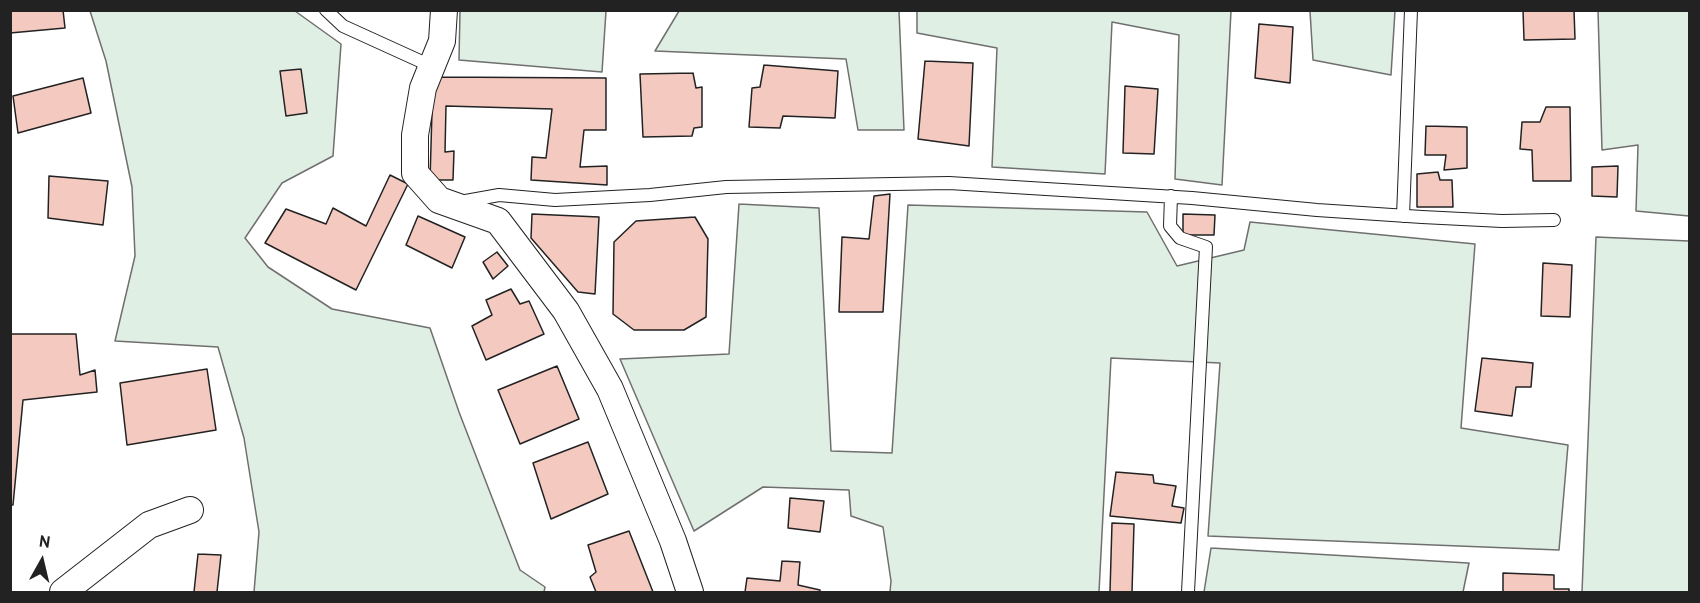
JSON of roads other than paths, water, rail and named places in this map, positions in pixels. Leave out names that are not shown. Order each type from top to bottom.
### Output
[{"type":"street","points":[[444,10],[442,41],[423,88],[415,135],[415,173],[439,200],[498,221],[566,311],[610,389],[673,541],[690,592]]},
{"type":"street","points":[[63,592],[149,525],[190,510]]},
{"type":"lane","points":[[326,10],[343,26],[431,66]]},
{"type":"lane","points":[[1403,216],[1411,10]]},
{"type":"lane","points":[[450,204],[500,195],[555,200],[650,195],[726,187],[949,183],[1171,196],[1403,216],[1502,221],[1554,219]]},
{"type":"lane","points":[[1171,196],[1170,226],[1180,238],[1206,247],[1188,592]]}]
